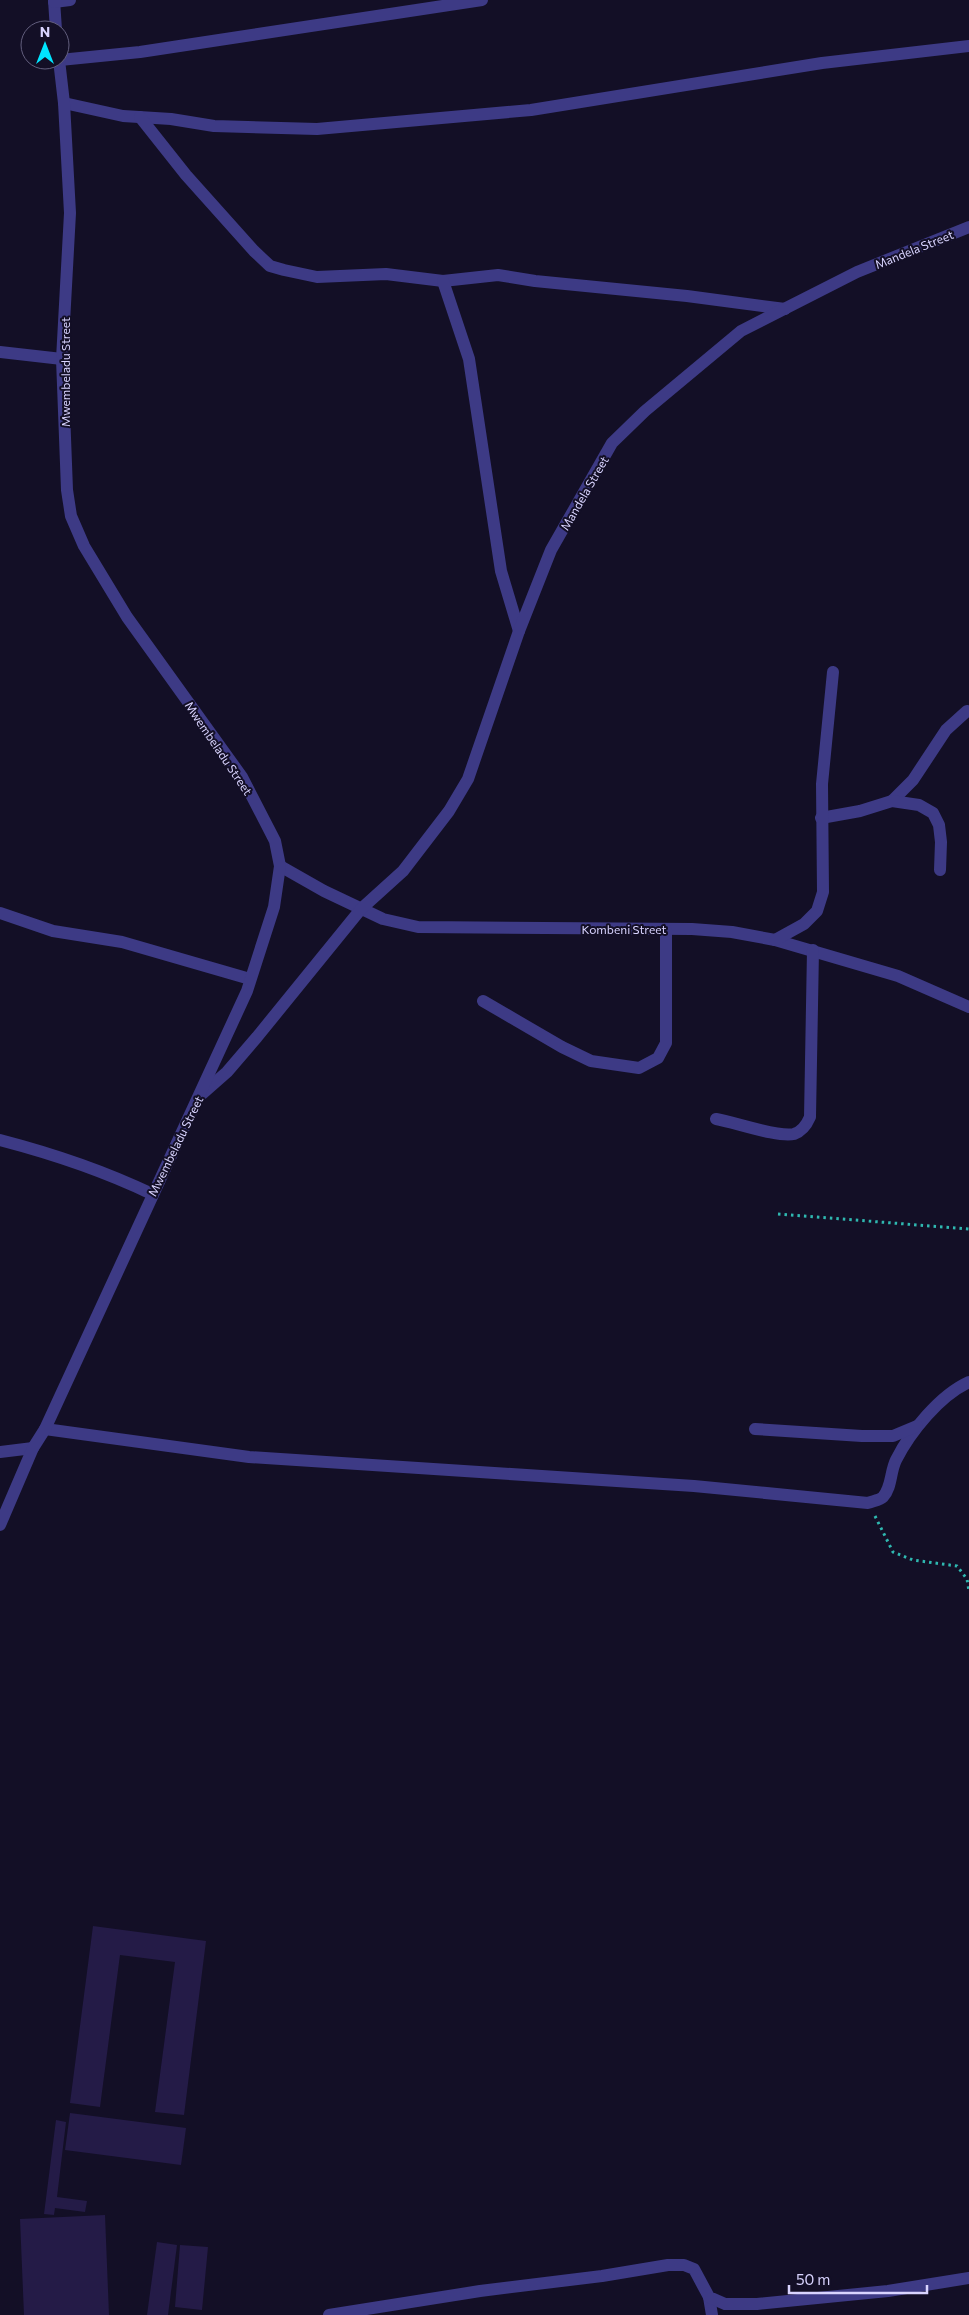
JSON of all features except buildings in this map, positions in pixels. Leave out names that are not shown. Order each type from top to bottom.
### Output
[{"type":"street","points":[[55,20],[54,1],[70,0]]},
{"type":"street","points":[[70,59],[140,52],[482,0]]},
{"type":"street","points":[[64,103],[123,116],[171,119],[214,126],[317,130],[531,110],[822,63],[969,46]]},
{"type":"street","name":"Mwembeladu Street","points":[[0,1525],[33,1448],[45,1429],[198,1097],[250,979],[274,907],[280,866],[275,841],[242,777],[127,617],[84,546],[71,516],[67,490],[62,358],[70,213],[61,70]]},
{"type":"street","points":[[140,117],[186,176],[270,266],[317,277],[386,274],[443,281],[498,275],[535,282],[687,296],[785,309]]},
{"type":"street","name":"Mandela Street","points":[[198,1097],[227,1072],[257,1038],[361,909],[404,872],[432,837],[468,779],[519,632],[551,550],[612,443],[645,411],[741,331],[856,272],[969,227]]},
{"type":"street","points":[[443,281],[469,358],[502,572],[519,632]]},
{"type":"street","points":[[0,352],[62,358]]},
{"type":"street","points":[[775,940],[804,924],[817,911],[823,892],[821,818],[833,672]]},
{"type":"street","points":[[892,801],[913,780],[946,730],[967,711]]},
{"type":"street","points":[[821,818],[892,801],[919,805],[933,813],[939,826],[940,870]]},
{"type":"street","name":"Kombeni Street","points":[[280,866],[383,919],[418,927],[732,932],[775,940],[813,950],[898,976],[969,1007]]},
{"type":"street","points":[[0,913],[53,931],[122,942],[250,979]]},
{"type":"street","points":[[483,1001],[562,1047],[592,1061],[639,1068],[658,1058],[666,1043],[666,930]]},
{"type":"street","points":[[716,1119],[774,1133],[794,1134],[806,1127],[810,1117],[813,950]]},
{"type":"street","points":[[0,1140],[57,1155],[110,1174],[152,1194]]},
{"type":"street","points":[[45,1429],[249,1457],[694,1486],[868,1503],[882,1498],[888,1488],[894,1462],[917,1426],[956,1388],[969,1382]]},
{"type":"street","points":[[755,1429],[862,1436],[893,1436],[917,1426]]},
{"type":"street","points":[[0,1452],[33,1448]]},
{"type":"street","points":[[329,2315],[480,2291],[602,2276],[668,2265],[684,2265],[694,2269],[709,2297],[712,2315]]},
{"type":"street","points":[[709,2297],[725,2304],[757,2304],[888,2291],[969,2278]]},
{"type":"path","points":[[778,1214],[969,1229]]},
{"type":"path","points":[[868,1503],[893,1552],[914,1560],[957,1566],[967,1579],[969,1591]]}]
